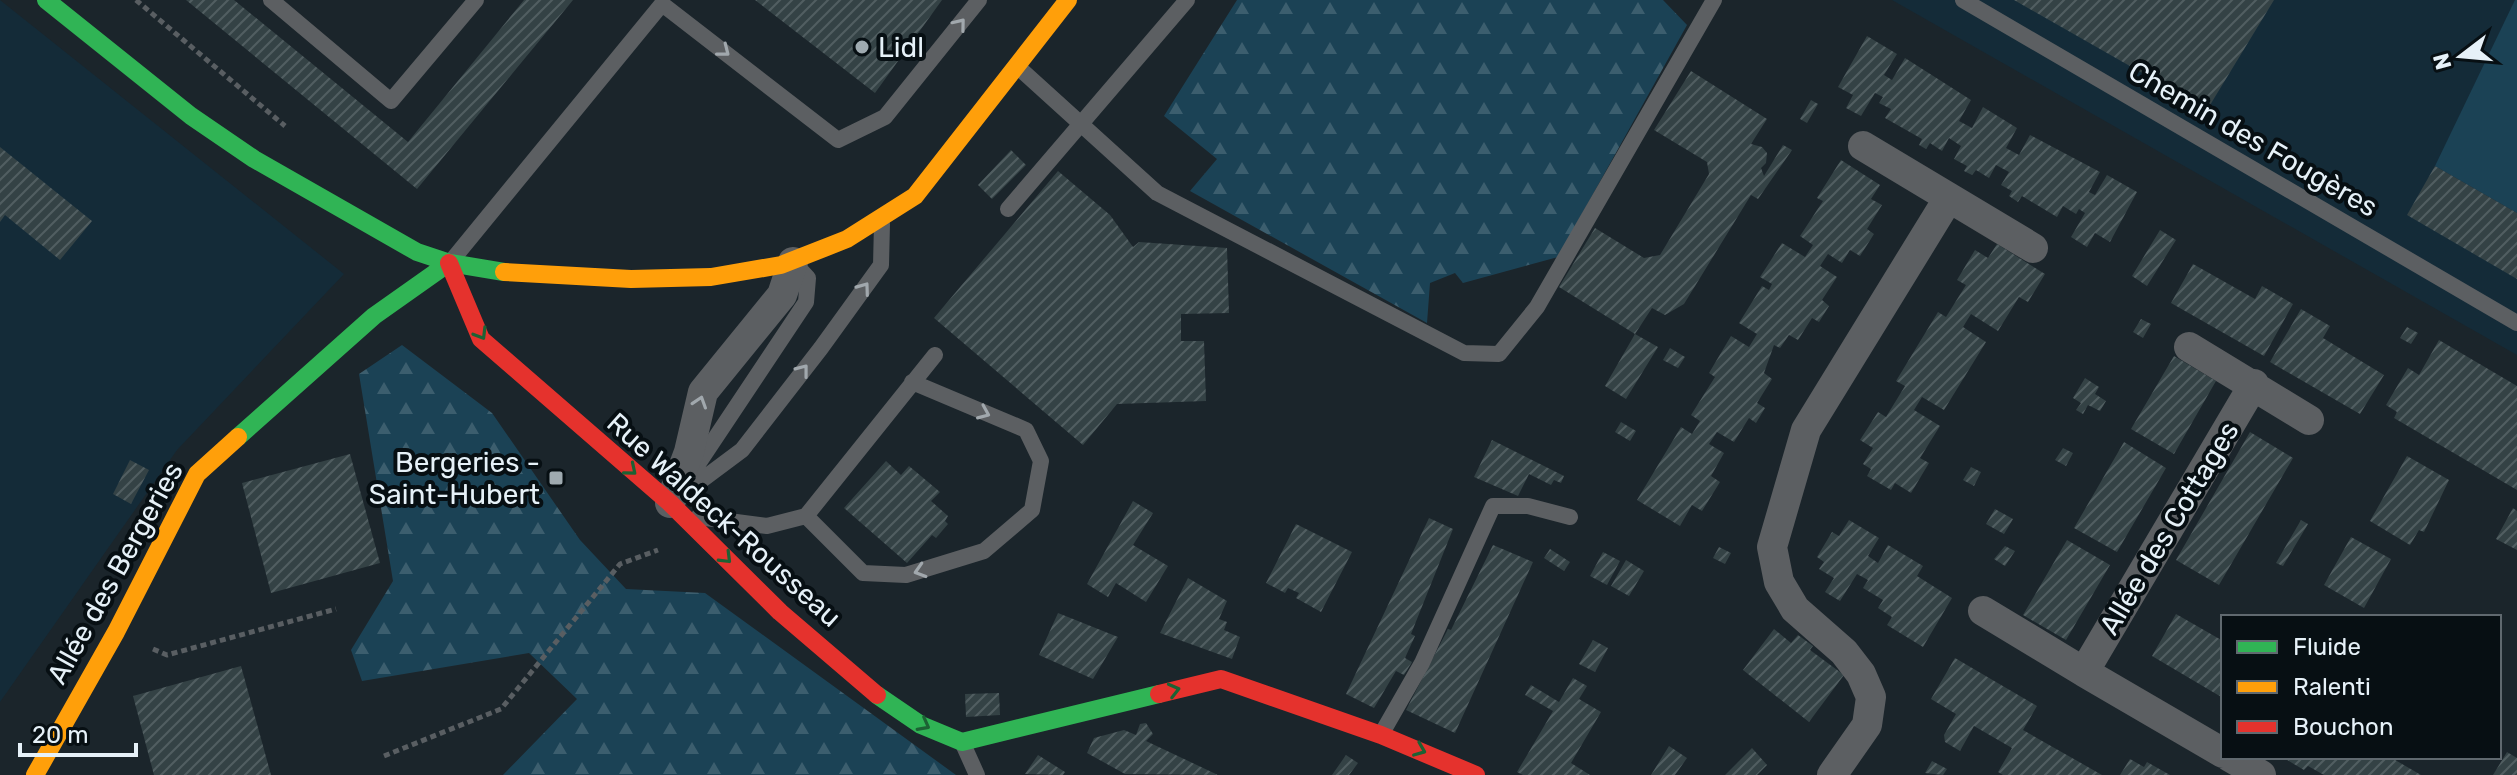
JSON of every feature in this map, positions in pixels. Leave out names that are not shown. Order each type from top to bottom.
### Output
[{"type":"street","points":[[46,0],[215,134],[403,247],[449,263],[541,276],[698,280],[745,275],[793,262],[836,246],[882,221],[915,196],[1068,0]]},
{"type":"street","points":[[1863,146],[2033,248]]},
{"type":"street","points":[[1832,775],[1867,725],[1871,697],[1861,674],[1844,652],[1795,609],[1779,582],[1772,547],[1806,430],[1948,199]]},
{"type":"street","points":[[675,509],[703,392],[782,295],[793,262]]},
{"type":"street","name":"Rue Waldeck-Rousseau","points":[[449,263],[481,339],[675,509],[780,612],[877,695],[921,725],[962,742]]},
{"type":"street","name":"Allée des Bergeries","points":[[35,775],[116,632],[197,474],[374,316],[449,263]]},
{"type":"street","points":[[2189,347],[2309,420]]},
{"type":"street","name":"Allée des Cottages","points":[[2084,672],[2254,384]]},
{"type":"street","points":[[1983,611],[2221,752]]},
{"type":"street","points":[[962,742],[1221,679],[1381,735],[1476,775]]},
{"type":"street","points":[[2233,759],[2261,775]]},
{"type":"lane","points":[[271,0],[391,101],[476,0]]},
{"type":"lane","points":[[449,263],[662,4],[838,140],[885,117],[979,0]]},
{"type":"lane","points":[[1008,209],[1187,0]]},
{"type":"lane","points":[[1017,67],[1157,193],[1464,353],[1499,354],[1537,307],[1714,0]]},
{"type":"lane","name":"Chemin des Fougères","points":[[1963,0],[2517,323]]},
{"type":"lane","points":[[675,509],[742,450],[881,265],[882,221]]},
{"type":"lane","points":[[675,509],[767,526],[806,516],[935,355]]},
{"type":"lane","points":[[806,516],[863,573],[906,575],[984,551],[1032,510],[1041,461],[1026,430],[912,382]]},
{"type":"lane","points":[[1381,735],[1422,663],[1493,506],[1528,506],[1570,517]]},
{"type":"lane","points":[[962,742],[977,775]]},
{"type":"path","points":[[384,756],[501,709],[620,564],[671,545],[696,528]]},
{"type":"path","points":[[116,632],[167,655],[336,609]]},
{"type":"shaded area","points":[[0,0],[344,274],[177,450],[0,702]]},
{"type":"shaded area","points":[[1892,0],[2517,0],[2517,355]]},
{"type":"green space","points":[[1237,0],[1663,0],[1687,25],[1558,257],[1463,283],[1455,273],[1430,283],[1427,323],[1190,191],[1217,159],[1164,116]]},
{"type":"green space","points":[[2517,0],[2517,213],[2435,166]]},
{"type":"green space","points":[[402,345],[492,413],[580,540],[626,589],[705,593],[956,775],[503,775],[577,699],[529,653],[362,681],[351,650],[393,581],[359,374]]},
{"type":"building","points":[[186,0],[234,0],[408,142],[524,0],[573,0],[417,189]]},
{"type":"building","name":"Lidl","points":[[755,0],[942,0],[875,93]]},
{"type":"building","points":[[2014,0],[2274,0],[2207,110]]},
{"type":"building","points":[[1867,36],[1897,54],[1884,75],[1892,80],[1905,58],[1971,100],[1959,121],[1972,128],[1983,107],[2017,128],[2006,148],[2019,155],[2030,135],[2100,172],[2089,192],[2095,195],[2107,175],[2137,192],[2110,242],[2095,233],[2087,247],[2071,237],[2085,213],[2079,209],[2076,214],[2063,206],[2057,217],[2022,196],[2018,202],[2009,196],[2012,191],[2001,185],[2009,172],[1996,165],[1989,178],[1976,170],[1972,175],[1964,171],[1967,166],[1954,159],[1961,146],[1949,138],[1942,151],[1930,143],[1926,149],[1919,145],[1922,139],[1885,118],[1891,109],[1879,103],[1883,97],[1875,93],[1861,116],[1846,108],[1853,95],[1838,87]]},
{"type":"building","points":[[1691,71],[1767,119],[1751,144],[1762,147],[1767,153],[1766,163],[1761,168],[1764,176],[1783,145],[1792,150],[1758,199],[1751,195],[1684,304],[1665,315],[1652,308],[1635,334],[1559,287],[1595,228],[1644,258],[1660,255],[1709,174],[1707,162],[1654,130]]},
{"type":"building","points":[[1811,100],[1818,104],[1807,123],[1800,119]]},
{"type":"building","points":[[0,147],[92,221],[60,260],[5,215],[0,222]]},
{"type":"building","points":[[1011,150],[1026,165],[992,199],[978,185]]},
{"type":"building","points":[[1841,160],[1880,185],[1871,199],[1882,205],[1867,229],[1874,234],[1860,256],[1850,250],[1842,263],[1828,254],[1820,266],[1837,277],[1822,300],[1829,306],[1819,322],[1812,318],[1798,340],[1789,335],[1780,348],[1774,345],[1764,373],[1772,379],[1757,403],[1765,408],[1756,423],[1749,418],[1734,442],[1717,432],[1709,444],[1724,453],[1711,476],[1720,482],[1702,511],[1692,505],[1680,526],[1637,500],[1681,427],[1692,434],[1700,421],[1691,415],[1715,377],[1709,373],[1731,336],[1749,347],[1757,334],[1739,323],[1762,286],[1769,290],[1772,284],[1760,277],[1782,243],[1805,257],[1813,245],[1800,236],[1823,201],[1817,198]]},
{"type":"building","points":[[2435,166],[2517,213],[2517,279],[2407,215]]},
{"type":"building","points":[[1058,171],[1110,215],[1133,247],[1139,242],[1227,248],[1229,313],[1181,314],[1181,341],[1204,341],[1206,401],[1117,404],[1083,445],[934,318]]},
{"type":"building","points":[[2160,230],[2176,240],[2147,286],[2132,276]]},
{"type":"building","points":[[1997,244],[2045,274],[2028,302],[2019,297],[1998,331],[1971,314],[1963,327],[1986,342],[1944,410],[1922,397],[1914,410],[1940,426],[1920,458],[1929,463],[1911,493],[1895,483],[1891,490],[1867,476],[1871,469],[1863,464],[1873,448],[1860,440],[1878,412],[1886,417],[1905,386],[1896,381],[1938,312],[1946,317],[1966,285],[1957,280],[1975,250],[1988,258]]},
{"type":"building","points":[[2193,264],[2255,299],[2262,286],[2293,304],[2264,356],[2171,303]]},
{"type":"building","points":[[2301,309],[2330,326],[2323,338],[2384,375],[2360,414],[2270,362]]},
{"type":"building","points":[[2141,319],[2151,324],[2143,338],[2133,332]]},
{"type":"building","points":[[2407,327],[2418,333],[2411,344],[2400,338]]},
{"type":"building","points":[[1635,334],[1658,347],[1626,399],[1605,386]]},
{"type":"building","points":[[2439,340],[2517,386],[2517,490],[2394,418],[2397,412],[2386,405],[2408,368],[2419,375]]},
{"type":"building","points":[[1670,348],[1685,357],[1678,368],[1663,360]]},
{"type":"building","points":[[2174,356],[2216,381],[2174,454],[2131,429]]},
{"type":"building","points":[[2085,378],[2099,387],[2095,394],[2106,401],[2100,411],[2088,405],[2083,414],[2076,410],[2081,403],[2073,398]]},
{"type":"building","points":[[1621,422],[1636,431],[1630,441],[1615,432]]},
{"type":"building","points":[[2250,432],[2293,458],[2219,585],[2176,560]]},
{"type":"building","points":[[1492,440],[1564,476],[1561,483],[1554,480],[1551,485],[1529,474],[1518,496],[1474,477]]},
{"type":"building","points":[[2124,442],[2166,468],[2117,552],[2074,528]]},
{"type":"building","points":[[2063,448],[2073,453],[2066,466],[2055,460]]},
{"type":"building","points":[[350,454],[380,563],[271,593],[242,483]]},
{"type":"building","points":[[2407,456],[2449,480],[2424,532],[2419,530],[2410,545],[2370,521]]},
{"type":"building","points":[[130,460],[149,470],[131,504],[113,494]]},
{"type":"building","points":[[886,461],[901,475],[909,466],[940,492],[931,501],[948,516],[945,521],[948,524],[936,538],[932,535],[907,563],[844,508]]},
{"type":"building","points":[[1971,467],[1981,472],[1974,486],[1963,480]]},
{"type":"building","points":[[1133,501],[1153,513],[1133,545],[1168,566],[1146,602],[1116,583],[1108,597],[1087,584]]},
{"type":"building","points":[[2513,508],[2517,511],[2517,550],[2496,539]]},
{"type":"building","points":[[1995,509],[2013,519],[2004,534],[1986,524]]},
{"type":"building","points":[[1429,518],[1453,529],[1411,634],[1415,636],[1405,658],[1412,662],[1404,675],[1396,671],[1374,708],[1346,694]]},
{"type":"building","points":[[1849,520],[1879,538],[1868,556],[1878,563],[1888,545],[1923,566],[1917,576],[1952,598],[1923,647],[1887,625],[1892,617],[1878,608],[1883,600],[1863,588],[1868,580],[1857,574],[1840,601],[1825,592],[1834,578],[1819,569],[1824,562],[1817,557],[1832,532],[1839,536]]},
{"type":"building","points":[[2301,520],[2308,524],[2283,566],[2276,563]]},
{"type":"building","points":[[1296,524],[1352,552],[1321,612],[1296,598],[1299,593],[1288,588],[1285,593],[1266,583]]},
{"type":"building","points":[[2351,537],[2391,559],[2364,608],[2324,585]]},
{"type":"building","points":[[2067,540],[2110,565],[2066,640],[2023,615]]},
{"type":"building","points":[[1493,545],[1533,562],[1455,733],[1406,710],[1448,629],[1451,630]]},
{"type":"building","points":[[2005,546],[2015,551],[2005,566],[1994,559]]},
{"type":"building","points":[[1719,547],[1731,553],[1725,564],[1713,558]]},
{"type":"building","points":[[1550,549],[1570,562],[1564,571],[1544,558]]},
{"type":"building","points":[[1603,552],[1620,561],[1607,585],[1590,576]]},
{"type":"building","points":[[1626,560],[1644,571],[1629,596],[1611,586]]},
{"type":"building","points":[[1188,578],[1227,601],[1219,619],[1227,622],[1224,630],[1240,637],[1232,659],[1160,633]]},
{"type":"building","points":[[1058,613],[1118,637],[1093,679],[1039,655]]},
{"type":"building","points":[[2176,614],[2221,640],[2221,697],[2152,656]]},
{"type":"building","points":[[1774,629],[1791,643],[1798,635],[1813,646],[1810,650],[1844,675],[1809,722],[1743,670]]},
{"type":"building","points":[[1593,640],[1608,648],[1595,672],[1579,664]]},
{"type":"building","points":[[1955,658],[2037,706],[2023,730],[2102,775],[2003,775],[1998,772],[2012,748],[1974,726],[1960,751],[1945,742],[1944,735],[1956,714],[1931,699]]},
{"type":"building","points":[[241,666],[271,775],[154,775],[133,696]]},
{"type":"building","points":[[1573,678],[1587,686],[1579,699],[1601,712],[1571,763],[1590,775],[1523,775],[1517,772],[1553,711],[1525,695],[1531,685],[1559,702]]},
{"type":"building","points":[[999,693],[1000,715],[966,717],[965,694]]},
{"type":"building","points":[[1146,723],[1153,734],[1146,741],[1218,775],[1125,774],[1087,753],[1094,738],[1124,730],[1136,735],[1140,724]]},
{"type":"building","points":[[1669,746],[1687,758],[1675,775],[1651,775]]},
{"type":"building","points":[[1752,748],[1767,765],[1757,775],[1725,775]]},
{"type":"building","points":[[2507,752],[2517,758],[2517,775],[2493,775]]},
{"type":"building","points":[[1038,755],[1065,772],[1063,775],[1025,774]]},
{"type":"building","points":[[1346,755],[1358,763],[1349,775],[1332,775]]},
{"type":"building","points":[[2130,759],[2144,767],[2147,762],[2170,775],[2120,775]]},
{"type":"building","points":[[2285,759],[2393,759],[2421,775],[2324,775],[2308,766],[2304,770]]},
{"type":"building","points":[[1932,761],[1947,769],[1943,775],[1925,773]]},
{"type":"traffic: fast","points":[[46,0],[191,116],[254,159],[417,252],[450,263],[504,272]]},
{"type":"traffic: fast","points":[[238,437],[374,316],[449,263]]},
{"type":"traffic: fast","points":[[877,695],[921,725],[962,742],[1159,694]]},
{"type":"traffic: slow","points":[[504,272],[631,279],[711,277],[781,265],[847,239],[915,196],[1068,0]]},
{"type":"traffic: slow","points":[[35,775],[116,632],[197,474],[238,437]]},
{"type":"traffic: jam","points":[[449,263],[481,339],[670,503],[780,612],[877,695]]},
{"type":"traffic: jam","points":[[1159,694],[1221,679],[1381,735],[1476,775]]},
{"type":"place","name":"Lidl","points":[[862,47]]},
{"type":"place","name":"Bergeries - Saint-Hubert","points":[[556,478]]}]
